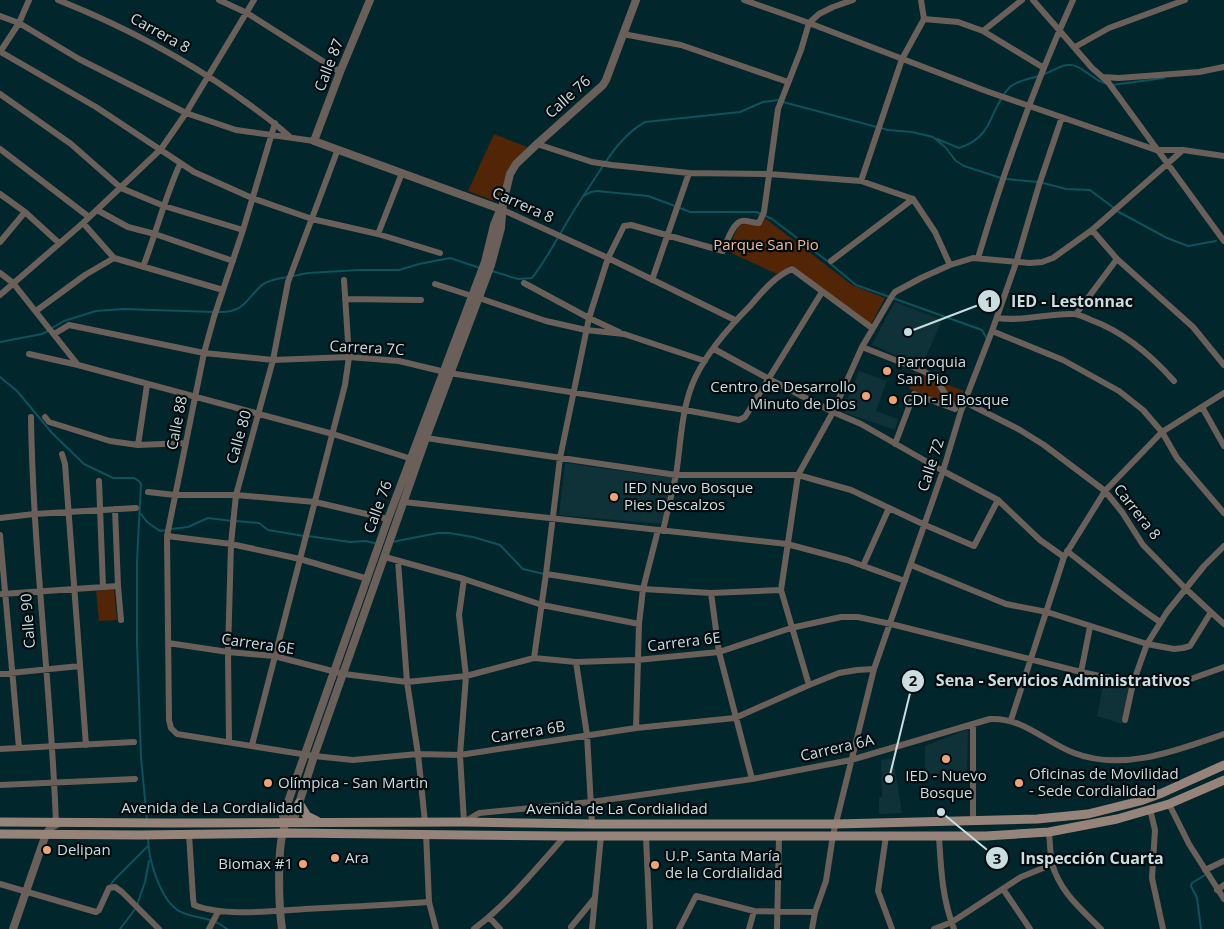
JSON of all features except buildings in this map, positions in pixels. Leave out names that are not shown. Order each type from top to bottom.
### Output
[{"type":"main road","name":"Avenida de La Cordialidad","points":[[0,822],[836,824],[973,822],[1061,818],[1114,808],[1162,793],[1224,765]]},
{"type":"main road","name":"Avenida de La Cordialidad","points":[[0,834],[426,833],[565,836],[939,836],[1048,832],[1090,825],[1150,810],[1169,804],[1224,780]]},
{"type":"main road","points":[[299,803],[307,816],[317,822]]},
{"type":"street","points":[[29,0],[19,23],[1,52],[96,107],[161,149],[180,164],[252,198],[312,218],[378,234],[440,253]]},
{"type":"street","name":"Carrera 8","points":[[58,0],[144,38],[208,76],[274,123],[290,138]]},
{"type":"street","points":[[220,0],[247,14],[340,72]]},
{"type":"street","points":[[0,294],[83,223],[161,149],[186,113],[254,0]]},
{"type":"street","name":"Calle 76","points":[[282,929],[279,911],[280,848],[283,833],[287,822],[295,816],[314,756],[404,502],[415,460],[446,372],[488,264],[494,226],[502,207],[510,174],[516,164],[603,85],[636,0]]},
{"type":"street","points":[[744,0],[1004,98],[1156,150],[1183,150],[1224,156]]},
{"type":"street","points":[[534,658],[560,458],[586,330],[608,258],[624,226],[631,225],[722,251],[738,222],[761,217],[778,109],[809,23],[819,14],[833,6],[853,0]]},
{"type":"street","points":[[861,181],[902,59],[924,19],[921,0]]},
{"type":"street","points":[[983,31],[1022,0]]},
{"type":"street","points":[[1033,0],[1102,77],[1224,241]]},
{"type":"street","points":[[975,258],[1002,179],[1042,73],[1073,0]]},
{"type":"street","points":[[1075,47],[1108,28],[1185,0]]},
{"type":"street","name":"Calle 87","points":[[314,141],[367,1]]},
{"type":"street","name":"Carrera 8","points":[[0,16],[19,23],[79,58],[186,113],[236,130],[314,141],[502,207],[735,320]]},
{"type":"street","points":[[924,19],[958,22],[983,31],[1042,73]]},
{"type":"street","points":[[623,34],[680,45],[788,82]]},
{"type":"street","points":[[1102,77],[1119,78],[1199,72],[1224,66]]},
{"type":"street","points":[[0,94],[70,144],[121,188],[164,206],[242,230]]},
{"type":"street","name":"Calle 72","points":[[812,929],[815,912],[826,882],[833,835],[874,670],[943,471],[958,410],[965,402],[997,318],[1062,117]]},
{"type":"street","name":"Calle 88","points":[[177,734],[171,728],[168,720],[166,543],[204,353],[274,123]]},
{"type":"street","points":[[537,144],[592,162],[689,174],[769,174],[861,181],[913,199],[935,232],[950,265]]},
{"type":"street","points":[[0,149],[89,217]]},
{"type":"street","name":"Calle 80","points":[[229,742],[228,652],[231,544],[236,495],[272,360],[288,282],[338,149]]},
{"type":"street","points":[[808,685],[781,590],[798,475],[833,412],[862,347],[891,297],[895,292],[912,282],[950,265],[975,258],[1016,263],[1050,260],[1092,230],[1183,150]]},
{"type":"street","points":[[143,267],[170,186],[180,164]]},
{"type":"street","points":[[378,234],[402,173]]},
{"type":"street","points":[[652,280],[689,174]]},
{"type":"street","points":[[0,194],[25,212],[59,244]]},
{"type":"street","points":[[831,261],[913,199]]},
{"type":"street","points":[[97,210],[128,227],[155,234],[233,261]]},
{"type":"street","points":[[0,242],[25,212]]},
{"type":"street","points":[[83,223],[114,258],[223,290]]},
{"type":"street","points":[[1092,230],[1117,259],[1193,327],[1224,364]]},
{"type":"street","points":[[36,311],[85,275],[114,258]]},
{"type":"street","points":[[1076,314],[1117,259]]},
{"type":"street","points":[[636,728],[637,660],[643,589],[676,474],[685,410],[694,379],[704,361],[735,320],[778,278],[791,269],[794,269],[872,328]]},
{"type":"street","points":[[0,273],[13,284],[36,311],[78,365]]},
{"type":"street","points":[[252,745],[345,385],[349,357],[344,280]]},
{"type":"street","points":[[524,283],[589,318],[624,334],[704,361]]},
{"type":"street","points":[[435,284],[546,321],[586,330],[624,334]]},
{"type":"street","points":[[769,379],[822,292]]},
{"type":"street","points":[[345,298],[421,300]]},
{"type":"street","points":[[997,318],[1016,319],[1076,314],[1116,331],[1159,364],[1174,381]]},
{"type":"street","name":"Carrera 7C","points":[[52,332],[69,325],[204,353],[272,360],[349,357],[400,361],[446,372],[739,420],[745,417],[769,379]]},
{"type":"street","points":[[992,331],[1064,360],[1118,391],[1142,410],[1162,432],[1177,458],[1224,513]]},
{"type":"street","points":[[862,347],[923,371],[935,378],[958,410]]},
{"type":"street","points":[[714,349],[833,412],[861,424],[998,500],[1040,540],[1094,571],[1134,605],[1160,622]]},
{"type":"street","points":[[29,354],[78,365],[333,434],[415,460]]},
{"type":"street","name":"Calle 76","points":[[287,822],[283,816],[304,754],[388,519],[426,438],[446,372]]},
{"type":"street","points":[[138,445],[147,385]]},
{"type":"street","points":[[1011,720],[1065,554],[1104,492],[1162,432],[1224,392]]},
{"type":"street","points":[[895,444],[914,394],[958,410]]},
{"type":"street","name":"Carrera 8","points":[[965,402],[1020,430],[1044,445],[1104,492],[1122,512],[1143,545],[1224,624]]},
{"type":"street","points":[[1202,407],[1224,446]]},
{"type":"street","name":"Calle 90","points":[[31,417],[34,514],[58,823]]},
{"type":"street","points":[[45,417],[49,422],[110,441],[138,445],[186,443]]},
{"type":"street","points":[[426,438],[676,474],[798,475],[851,490],[974,546],[998,500]]},
{"type":"street","points":[[62,454],[65,464],[86,744]]},
{"type":"street","points":[[99,481],[102,587]]},
{"type":"street","points":[[148,492],[175,495],[236,495],[315,502],[388,519]]},
{"type":"street","points":[[404,502],[787,544],[863,566],[905,582]]},
{"type":"street","points":[[0,518],[136,508]]},
{"type":"street","points":[[863,566],[889,508]]},
{"type":"street","points":[[115,509],[121,620]]},
{"type":"street","points":[[0,534],[2,594],[19,748]]},
{"type":"street","points":[[168,536],[231,544],[300,559],[368,579]]},
{"type":"street","points":[[1125,720],[1133,683],[1147,644],[1160,622],[1204,566],[1224,546]]},
{"type":"street","points":[[385,557],[464,579],[542,605],[639,624]]},
{"type":"street","points":[[398,561],[406,682],[418,754],[425,822]]},
{"type":"street","points":[[911,565],[1006,604],[1047,612],[1147,644],[1174,649],[1188,647],[1211,612]]},
{"type":"street","points":[[546,574],[643,589],[711,593],[781,590]]},
{"type":"street","points":[[464,579],[459,615],[466,676],[460,755],[464,822]]},
{"type":"street","points":[[2,594],[118,586]]},
{"type":"street","points":[[711,593],[719,652],[752,779]]},
{"type":"street","name":"Carrera 6E","points":[[168,643],[228,652],[274,656],[344,674],[406,682],[466,676],[534,658],[576,662],[637,660],[719,652],[791,628],[841,617],[858,617],[1030,660],[1133,683],[1166,684],[1224,667]]},
{"type":"street","points":[[1081,672],[1090,627]]},
{"type":"street","points":[[576,662],[587,736],[592,824]]},
{"type":"street","points":[[0,674],[80,666]]},
{"type":"street","name":"Carrera 6B","points":[[177,734],[314,756],[353,760],[418,754],[460,755],[636,728],[735,718],[839,673],[856,670],[874,670]]},
{"type":"street","name":"Carrera 6A","points":[[464,822],[479,813],[591,802],[752,779],[851,760],[990,719],[1011,720],[1073,753],[1091,758],[1114,760],[1154,757],[1171,753],[1224,734]]},
{"type":"street","points":[[972,724],[973,822]]},
{"type":"street","points":[[0,749],[134,742]]},
{"type":"street","points":[[0,785],[135,779]]},
{"type":"street","points":[[1169,804],[1189,844],[1224,900]]},
{"type":"street","points":[[1150,810],[1156,830],[1152,878],[1163,929]]},
{"type":"street","points":[[13,929],[46,834],[51,827],[58,823]]},
{"type":"street","points":[[1048,832],[1052,864],[1058,880],[1066,894],[1101,929]]},
{"type":"street","points":[[426,833],[428,902],[436,929]]},
{"type":"street","points":[[189,834],[194,905],[218,912],[279,911],[428,902]]},
{"type":"street","points":[[474,929],[490,917],[565,836]]},
{"type":"street","points":[[592,929],[601,836]]},
{"type":"street","points":[[646,836],[650,929]]},
{"type":"street","points":[[777,929],[779,911],[779,836]]},
{"type":"street","points":[[886,836],[878,891],[892,929]]},
{"type":"street","points":[[939,836],[943,892],[946,908],[953,926]]},
{"type":"street","points":[[1205,870],[1224,861]]},
{"type":"street","points":[[934,929],[953,926],[1020,877],[1052,864]]},
{"type":"street","points":[[0,884],[88,911],[98,912],[109,888],[113,887],[118,889],[159,929]]},
{"type":"street","points":[[1217,890],[1224,885]]},
{"type":"street","points":[[1003,889],[1030,929]]},
{"type":"street","points":[[679,929],[696,896],[754,911],[815,912]]},
{"type":"street","points":[[571,927],[595,898]]},
{"type":"street","points":[[749,929],[754,911]]},
{"type":"street","points":[[210,927],[218,912]]},
{"type":"street","points":[[490,917],[500,929]]},
{"type":"shaded area","points":[[895,302],[942,320],[921,368],[872,344]]},
{"type":"shaded area","name":"Centro de Desarrollo Minuto de Dios","points":[[859,371],[887,381],[876,411],[898,419],[895,430],[843,412]]},
{"type":"shaded area","name":"IED Nuevo Bosque Pies Descalzos","points":[[565,463],[673,478],[661,524],[559,515]]},
{"type":"shaded area","points":[[1104,680],[1131,686],[1122,724],[1097,716]]},
{"type":"shaded area","name":"IED - Nuevo Bosque","points":[[968,729],[967,772],[925,774],[925,746]]},
{"type":"shaded area","points":[[893,758],[902,813],[879,814],[879,797],[882,797],[881,760]]},
{"type":"green space","points":[[494,134],[527,147],[515,162],[497,202],[468,191]]},
{"type":"green space","name":"Parque San Pio","points":[[765,218],[852,285],[885,298],[871,324],[823,291],[792,265],[777,274],[731,253],[728,249],[739,225],[763,221]]},
{"type":"green space","points":[[915,372],[964,391],[959,408],[909,389]]},
{"type":"green space","points":[[114,589],[117,620],[99,621],[96,591]]},
{"type":"waterway","points":[[1044,74],[1067,65],[1072,65],[1107,84]]},
{"type":"waterway","points":[[937,139],[959,148],[971,143],[986,129],[1003,95],[1010,87],[1020,81],[1039,76]]},
{"type":"waterway","points":[[1112,85],[1164,78]]},
{"type":"waterway","points":[[492,271],[518,279],[532,278],[608,158],[631,132],[645,122],[740,112],[763,102],[779,100]]},
{"type":"waterway","points":[[783,102],[888,130],[912,132],[933,137],[945,147],[956,161],[964,166],[1001,178]]},
{"type":"waterway","points":[[1006,179],[1038,182]]},
{"type":"waterway","points":[[1043,183],[1066,189],[1090,190],[1114,208]]},
{"type":"waterway","points":[[583,196],[597,191],[648,196],[675,206]]},
{"type":"waterway","points":[[680,208],[690,212],[757,212],[772,219],[856,285],[982,330],[987,339]]},
{"type":"waterway","points":[[1117,211],[1167,238],[1188,246],[1216,241]]},
{"type":"waterway","points":[[293,276],[308,273],[359,270],[399,270],[450,258],[480,268]]},
{"type":"waterway","points":[[218,312],[227,312],[239,308],[265,283],[288,277]]},
{"type":"waterway","points":[[52,328],[64,321],[96,311],[123,309],[214,312]]},
{"type":"waterway","points":[[0,342],[42,334],[48,331]]},
{"type":"waterway","points":[[0,377],[17,391],[52,433],[84,464],[113,478],[134,478],[141,484],[137,561],[137,642],[141,758],[147,820]]},
{"type":"waterway","points":[[141,514],[147,522],[160,531],[167,530]]},
{"type":"waterway","points":[[171,529],[188,527],[208,518],[232,521]]},
{"type":"waterway","points":[[236,521],[259,523],[268,530],[304,536]]},
{"type":"waterway","points":[[392,542],[438,533],[473,537],[500,545],[523,569],[544,574]]},
{"type":"waterway","points":[[308,536],[350,542],[366,541],[378,544]]},
{"type":"waterway","points":[[148,837],[153,867],[167,899],[181,912],[215,922],[227,929]]},
{"type":"waterway","points":[[110,886],[148,846]]},
{"type":"waterway","points":[[137,905],[145,882],[149,861]]},
{"type":"waterway","points":[[1201,929],[1197,898],[1191,886],[1192,883],[1205,875]]},
{"type":"waterway","points":[[120,929],[135,909]]},
{"type":"place","name":"IED - Lestonnac","points":[[908,332]]},
{"type":"place","name":"Parroquia San Pio","points":[[887,371]]},
{"type":"place","name":"Centro de Desarrollo Minuto de Dios","points":[[866,396]]},
{"type":"place","name":"CDI - El Bosque","points":[[893,400]]},
{"type":"place","name":"IED Nuevo Bosque Pies Descalzos","points":[[614,497]]},
{"type":"place","name":"IED - Nuevo Bosque","points":[[946,759]]},
{"type":"place","name":"Sena - Servicios Administrativos","points":[[889,779]]},
{"type":"place","name":"Olímpica - San Martin","points":[[268,783]]},
{"type":"place","name":"Oficinas de Movilidad - Sede Cordialidad","points":[[1019,783]]},
{"type":"place","name":"Inspección Cuarta","points":[[941,812]]},
{"type":"place","name":"Delipan","points":[[47,850]]},
{"type":"place","name":"Ara","points":[[335,858]]},
{"type":"place","name":"Biomax #1","points":[[303,864]]},
{"type":"place","name":"U.P. Santa María de la Cordialidad","points":[[655,865]]}]
